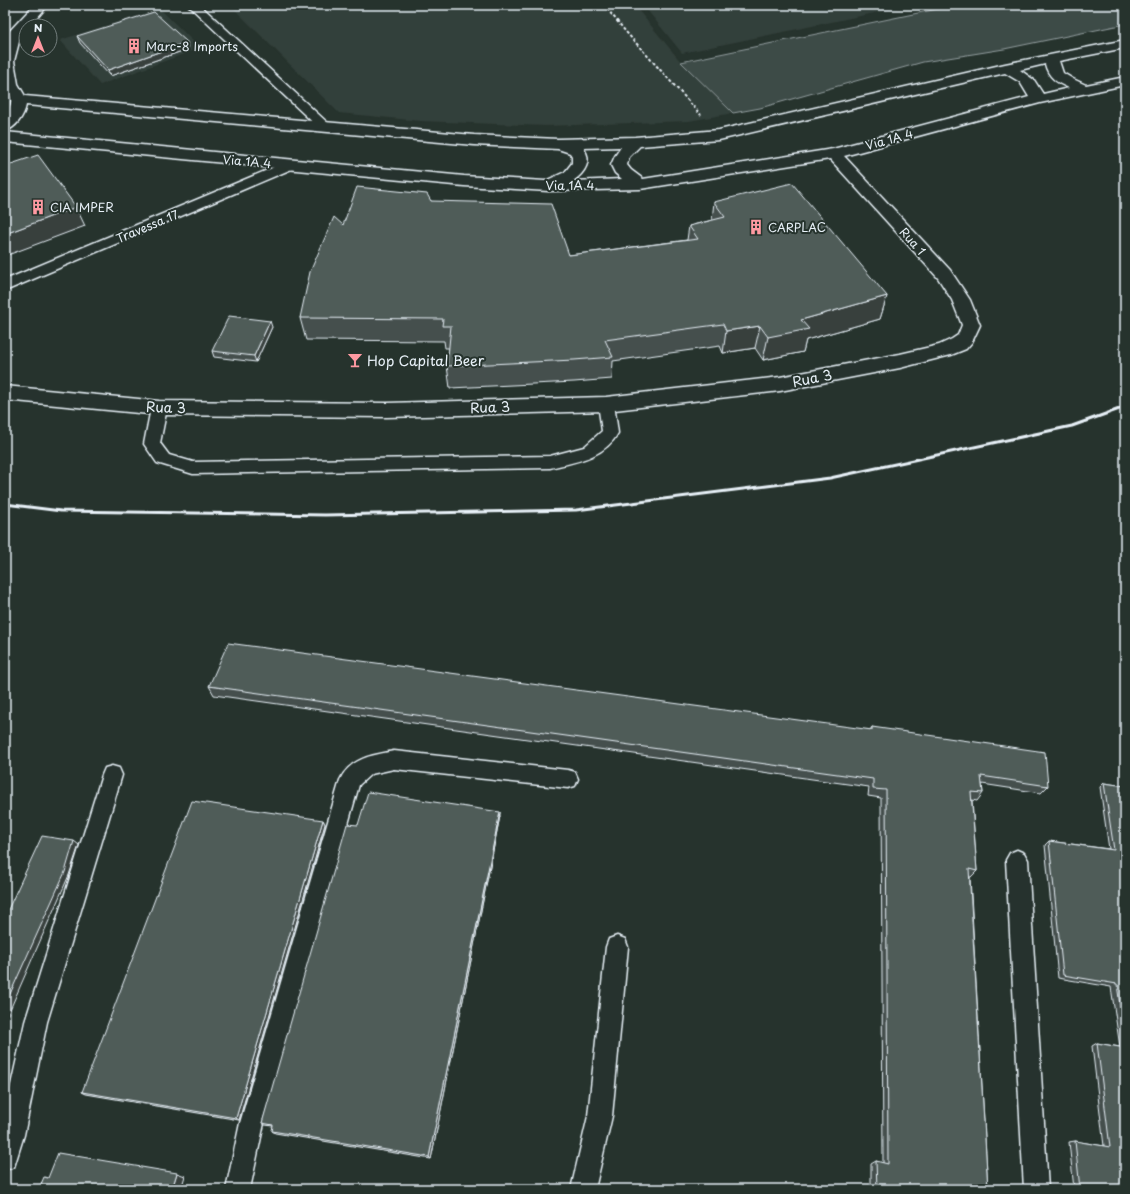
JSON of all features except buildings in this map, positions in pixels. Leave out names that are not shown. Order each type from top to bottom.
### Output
[{"type":"main road","points":[[5,126],[17,112],[20,100],[17,91],[8,83],[7,61],[9,40],[40,5]]},
{"type":"main road","points":[[20,100],[474,140],[558,144],[635,142],[719,135],[1005,68],[1125,44]]},
{"type":"main road","points":[[1052,58],[1054,72],[1059,77],[1066,82],[1087,90]]},
{"type":"main road","points":[[1005,68],[1026,78],[1031,84],[1038,99]]},
{"type":"main road","name":"Via 1A 4","points":[[5,137],[464,181],[548,186],[640,184],[834,154],[1038,99],[1125,82]]},
{"type":"main road","points":[[635,142],[622,154],[619,160],[619,166],[623,173],[640,184]]},
{"type":"main road","points":[[548,186],[573,174],[579,166],[581,159],[578,151],[569,146],[558,144]]},
{"type":"main road","name":"Rua 1","points":[[834,154],[944,274],[967,311],[971,325],[966,338]]},
{"type":"main road","name":"Rua 3","points":[[5,393],[158,408],[387,410],[606,404],[787,382],[900,361],[944,350],[959,344],[966,338]]},
{"type":"lane","points":[[194,5],[326,128]]},
{"type":"lane","name":"Travessa 17","points":[[5,286],[289,165]]},
{"type":"lane","points":[[158,408],[152,444],[163,459],[193,468],[550,462],[590,452],[610,433],[606,404]]},
{"type":"lane","points":[[238,1189],[252,1124],[350,780],[366,766],[394,760],[568,779]]},
{"type":"lane","points":[[5,1158],[15,1122],[36,1022],[112,775]]},
{"type":"lane","points":[[1017,860],[1036,1189]]},
{"type":"lane","points":[[583,1189],[600,1116],[617,947]]},
{"type":"path","points":[[604,5],[626,32],[719,135]]},
{"type":"shaded area","points":[[230,5],[634,5],[681,62],[733,113],[689,121],[546,126],[420,121],[339,113]]},
{"type":"shaded area","points":[[643,5],[913,5],[682,53]]},
{"type":"shaded area","points":[[957,5],[1125,5],[1125,24],[1004,49],[923,62],[760,108],[733,113],[681,62]]},
{"type":"shaded area","points":[[160,9],[200,48],[100,85],[60,40]]},
{"type":"railway","points":[[5,504],[61,511],[325,515],[576,510],[830,478],[1072,426],[1125,407]]},
{"type":"place","name":"Marc-8 Imports","points":[[134,46]]},
{"type":"place","name":"CIA IMPER","points":[[38,207]]},
{"type":"place","name":"CARPLAC","points":[[756,227]]},
{"type":"place","name":"Hop Capital Beer","points":[[355,360]]}]
